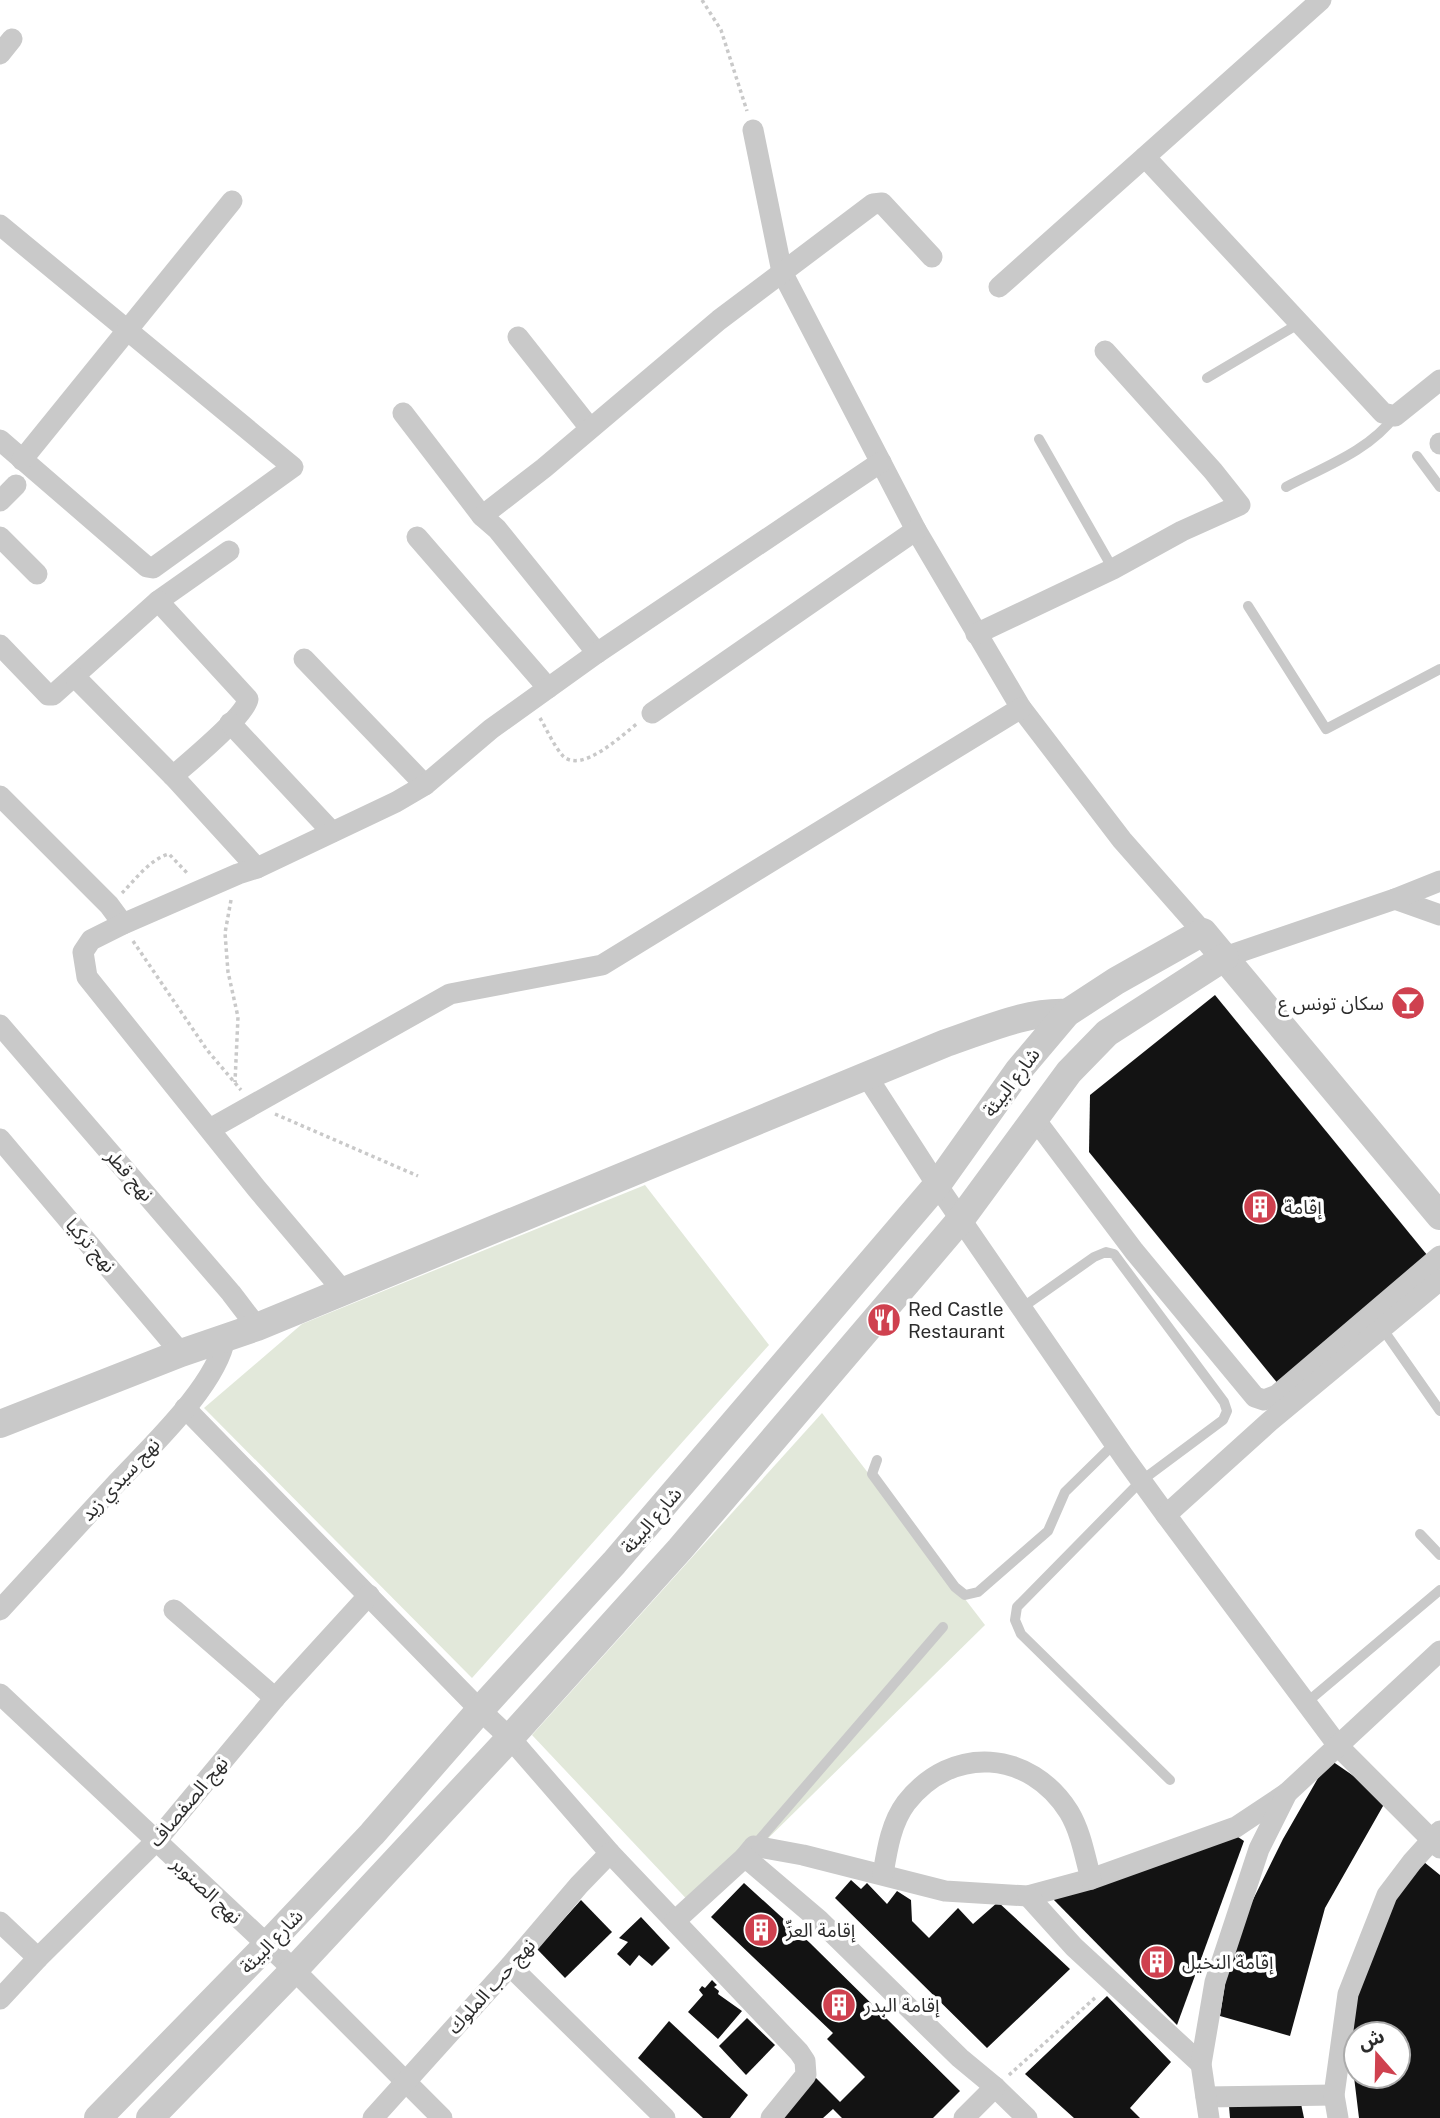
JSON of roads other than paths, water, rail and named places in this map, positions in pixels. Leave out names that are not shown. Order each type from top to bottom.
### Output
[{"type":"street","points":[[999,287],[1321,0]]},
{"type":"street","points":[[753,130],[782,272],[916,530],[1021,708],[1122,840],[1225,957],[1440,1216]]},
{"type":"street","points":[[1145,157],[1383,412],[1395,416],[1440,380]]},
{"type":"street","points":[[22,460],[232,201]]},
{"type":"street","points":[[482,516],[544,468],[589,427],[719,320],[873,204],[882,202],[932,257]]},
{"type":"street","points":[[0,225],[293,467],[153,568],[147,567],[0,440]]},
{"type":"street","points":[[518,337],[589,427]]},
{"type":"street","points":[[976,634],[1113,569],[1182,531],[1240,505],[1213,471],[1105,351]]},
{"type":"street","points":[[403,413],[482,516],[497,529],[597,653]]},
{"type":"street","points":[[344,1292],[87,977],[83,952],[92,940],[122,924],[247,871],[425,785],[491,729],[597,653],[881,462]]},
{"type":"street","points":[[0,501],[16,485]]},
{"type":"street","points":[[652,713],[916,530]]},
{"type":"street","points":[[0,537],[37,574]]},
{"type":"street","points":[[417,537],[548,688]]},
{"type":"street","points":[[0,645],[50,696],[57,694],[158,601],[229,551]]},
{"type":"street","points":[[158,601],[246,694],[248,705],[173,776]]},
{"type":"street","points":[[304,659],[425,785]]},
{"type":"street","points":[[75,677],[173,776],[247,871]]},
{"type":"street","points":[[209,1129],[450,994],[602,965],[1021,708]]},
{"type":"street","points":[[230,723],[332,832]]},
{"type":"street","points":[[0,796],[108,905],[122,924]]},
{"type":"street","points":[[1225,957],[1440,881]]},
{"type":"street","points":[[1395,899],[1440,915]]},
{"type":"street","name":"شارع البيئة","points":[[98,2118],[372,1834],[614,1563],[937,1185],[1018,1071],[1067,1013],[1116,981],[1203,932]]},
{"type":"street","name":"شارع البيئة","points":[[150,2118],[294,1970],[510,1738],[680,1549],[961,1219],[1069,1072],[1107,1033],[1225,957]]},
{"type":"street","points":[[0,1423],[181,1353],[257,1327],[946,1043],[1014,1020],[1035,1015],[1067,1013]]},
{"type":"street","name":"نهج قطر","points":[[0,1025],[232,1293],[257,1327]]},
{"type":"street","points":[[866,1075],[937,1185],[1023,1307],[1114,1444],[1306,1703],[1339,1747],[1437,1840],[1387,1895],[1348,1994],[1334,2095],[1338,2118]]},
{"type":"street","points":[[1034,1118],[1134,1251],[1255,1397],[1264,1400],[1277,1395],[1440,1256]]},
{"type":"street","name":"نهج تركيا","points":[[0,1139],[181,1353]]},
{"type":"street","points":[[1166,1515],[1269,1422],[1440,1280]]},
{"type":"street","name":"نهج سيدي زيد","points":[[0,1610],[185,1408],[215,1367],[225,1338]]},
{"type":"street","points":[[185,1408],[510,1738],[610,1853],[799,2052],[805,2061],[806,2075],[771,2118]]},
{"type":"street","name":"نهج الصفصاف","points":[[0,1999],[156,1842],[275,1698],[369,1595]]},
{"type":"street","points":[[174,1610],[275,1698]]},
{"type":"street","points":[[749,1851],[883,1874],[946,1891],[1028,1896],[1091,1879],[1236,1827],[1287,1793],[1440,1651]]},
{"type":"street","name":"نهج الصنوبر","points":[[0,1694],[294,1970],[442,2118]]},
{"type":"street","points":[[883,1874],[890,1837],[905,1804],[924,1785],[947,1769],[978,1760],[1006,1764],[1037,1777],[1055,1794],[1070,1814],[1091,1879]]},
{"type":"street","points":[[1287,1793],[1259,1849],[1237,1911],[1215,1982],[1201,2064],[1208,2107],[1334,2095]]},
{"type":"street","points":[[675,1921],[749,1851]]},
{"type":"street","points":[[749,1851],[960,2058],[1027,2118]]},
{"type":"street","name":"نهج حب الملوك","points":[[373,2118],[610,1853]]},
{"type":"street","points":[[1028,1896],[1074,1947],[1201,2064]]},
{"type":"street","points":[[0,1922],[38,1958]]},
{"type":"street","points":[[510,1966],[665,2118]]},
{"type":"street","points":[[964,2118],[995,2087]]},
{"type":"lane","points":[[1207,378],[1300,323]]},
{"type":"lane","points":[[1286,487],[1368,443],[1383,432],[1395,416]]},
{"type":"lane","points":[[1039,439],[1113,569]]},
{"type":"lane","points":[[1417,456],[1440,487]]},
{"type":"lane","points":[[1248,606],[1326,729],[1440,669]]},
{"type":"lane","points":[[1023,1307],[1094,1256],[1107,1252],[1114,1254],[1224,1402],[1227,1411],[1223,1420],[1141,1480],[1017,1607],[1015,1620],[1021,1634],[1170,1780]]},
{"type":"lane","points":[[1382,1328],[1440,1411]]},
{"type":"lane","points":[[877,1460],[872,1474],[954,1587],[965,1595],[978,1592],[1048,1531],[1065,1492],[1114,1444]]},
{"type":"lane","points":[[1420,1534],[1440,1555]]},
{"type":"lane","points":[[1306,1703],[1440,1590]]},
{"type":"lane","points":[[749,1851],[943,1627]]},
{"type":"place","name":"سكان تونس ع","points":[[1408,1003]]},
{"type":"place","name":"إقامة","points":[[1260,1207]]},
{"type":"place","name":"Red Castle Restaurant","points":[[884,1320]]},
{"type":"place","name":"إقامة العزّ","points":[[761,1930]]},
{"type":"place","name":"إقامة النخيل","points":[[1157,1962]]},
{"type":"place","name":"إقامة البدر","points":[[839,2005]]}]
